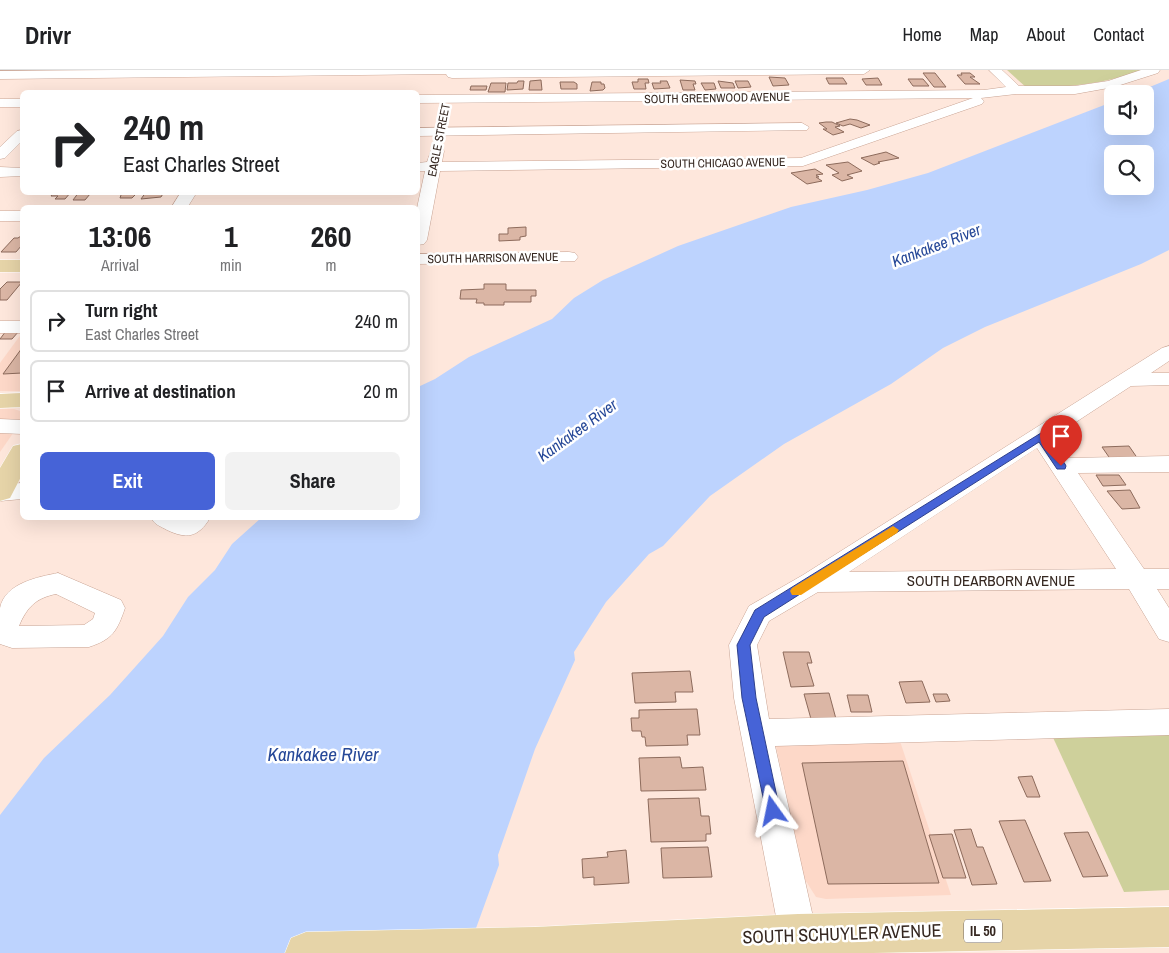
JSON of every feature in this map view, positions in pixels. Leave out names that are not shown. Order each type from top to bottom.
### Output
[{"type":"main road","points":[[0,266],[20,266]]},
{"type":"main road","points":[[0,480],[11,433]]},
{"type":"main road","points":[[0,480],[20,455]]},
{"type":"main road","name":"SOUTH SCHUYLER AVENUE","points":[[306,953],[800,943],[986,942],[1169,927]]},
{"type":"street","points":[[802,70],[816,97]]},
{"type":"street","points":[[0,75],[88,72],[864,70]]},
{"type":"street","points":[[994,70],[1016,90],[1075,90],[1110,84],[1154,70]]},
{"type":"street","points":[[258,86],[267,71]]},
{"type":"street","name":"EAGLE STREET","points":[[421,210],[425,167],[440,132],[450,71]]},
{"type":"street","points":[[73,86],[88,72]]},
{"type":"street","name":"SOUTH GREENWOOD AVENUE","points":[[420,99],[816,97],[984,94],[1016,90]]},
{"type":"street","name":"SOUTH CHICAGO AVENUE","points":[[425,167],[804,162],[1016,90]]},
{"type":"street","points":[[801,97],[804,162]]},
{"type":"street","points":[[0,103],[20,103]]},
{"type":"street","points":[[420,132],[802,127]]},
{"type":"street","points":[[0,136],[20,135]]},
{"type":"street","points":[[0,155],[20,137]]},
{"type":"street","points":[[0,172],[20,172]]},
{"type":"street","points":[[0,216],[20,216]]},
{"type":"street","name":"SOUTH HARRISON AVENUE","points":[[420,259],[569,257]]},
{"type":"street","points":[[0,327],[20,327]]},
{"type":"street","points":[[800,943],[749,698],[743,645],[759,614],[813,582],[1169,352]]},
{"type":"street","points":[[1126,380],[1169,379]]},
{"type":"street","points":[[1041,436],[1169,631]]},
{"type":"street","points":[[1061,466],[1169,464]]},
{"type":"street","points":[[0,480],[20,490]]},
{"type":"street","points":[[168,520],[185,528],[195,520]]},
{"type":"street","name":"SOUTH DEARBORN AVENUE","points":[[813,582],[1169,579]]},
{"type":"street","points":[[756,733],[1169,722]]},
{"type":"shaded area","points":[[20,336],[20,391],[0,391],[0,363]]},
{"type":"shaded area","points":[[0,409],[20,411],[18,426],[0,452]]},
{"type":"shaded area","points":[[894,723],[951,895],[826,899],[816,897],[804,878],[772,727]]},
{"type":"green space","points":[[1007,70],[1143,70],[1100,82],[1028,89]]},
{"type":"green space","points":[[1169,728],[1169,890],[1124,892],[1050,731]]},
{"type":"water","name":"Kankakee River","points":[[1169,79],[1169,250],[1141,264],[985,327],[943,348],[891,384],[784,444],[710,496],[663,546],[649,554],[606,602],[574,652],[575,660],[535,749],[498,855],[499,865],[467,953],[0,953],[0,815],[44,758],[110,695],[163,636],[188,597],[215,570],[232,544],[259,520],[420,520],[420,386],[435,379],[469,357],[552,319],[574,298],[603,280],[678,246],[791,207],[867,190],[928,173],[1104,105],[1104,135],[1154,135],[1154,85]]},
{"type":"building","points":[[923,73],[935,73],[946,87],[934,87]]},
{"type":"building","points":[[961,73],[970,73],[975,77],[970,77],[980,84],[965,84],[957,75],[962,75]]},
{"type":"building","points":[[769,77],[785,78],[789,85],[773,86]]},
{"type":"building","points":[[826,78],[843,78],[847,84],[829,84]]},
{"type":"building","points":[[878,78],[882,85],[866,85],[862,79]]},
{"type":"building","points":[[638,79],[648,79],[649,83],[645,83],[646,89],[634,89],[632,82],[638,82]]},
{"type":"building","points":[[908,79],[923,79],[929,86],[913,86]]},
{"type":"building","points":[[541,80],[542,90],[529,90],[530,81]]},
{"type":"building","points":[[680,80],[695,81],[696,84],[693,84],[695,90],[683,90]]},
{"type":"building","points":[[518,81],[524,81],[523,89],[507,90],[508,83],[517,83]]},
{"type":"building","points":[[660,81],[667,81],[670,88],[654,89],[652,83],[661,83]]},
{"type":"building","points":[[718,81],[733,83],[735,88],[721,88]]},
{"type":"building","points":[[735,81],[748,81],[751,87],[738,88]]},
{"type":"building","points":[[560,82],[574,82],[577,84],[577,89],[561,89]]},
{"type":"building","points":[[592,82],[601,82],[605,88],[603,90],[590,91]]},
{"type":"building","points":[[491,83],[506,83],[505,92],[488,92]]},
{"type":"building","points":[[701,83],[714,83],[716,89],[705,90]]},
{"type":"building","points":[[471,86],[487,86],[486,90],[470,90]]},
{"type":"building","points":[[850,119],[870,125],[861,128],[850,124],[843,126],[836,123]]},
{"type":"building","points":[[832,122],[840,126],[835,127],[844,132],[833,135],[823,129],[827,129],[819,123]]},
{"type":"building","points":[[886,152],[899,158],[878,162],[880,163],[874,165],[861,158]]},
{"type":"building","points":[[848,162],[862,171],[847,175],[853,178],[842,181],[832,175],[839,173],[826,165]]},
{"type":"building","points":[[815,169],[823,174],[816,175],[822,181],[807,184],[791,173]]},
{"type":"building","points":[[68,195],[65,199],[55,199],[58,196],[51,196]]},
{"type":"building","points":[[77,195],[89,195],[85,200],[73,200]]},
{"type":"building","points":[[121,195],[135,195],[132,198],[120,198]]},
{"type":"building","points":[[144,195],[162,195],[161,197],[141,199]]},
{"type":"building","points":[[526,227],[526,236],[520,237],[520,240],[499,241],[499,234],[508,234],[508,228]]},
{"type":"building","points":[[20,237],[20,247],[16,252],[1,252],[14,238]]},
{"type":"building","points":[[7,282],[20,282],[7,300],[0,300],[0,289]]},
{"type":"building","points":[[484,284],[506,284],[506,290],[536,290],[536,296],[531,296],[531,302],[504,302],[504,305],[484,305],[484,303],[476,303],[477,299],[460,299],[461,290],[484,289]]},
{"type":"building","points":[[6,331],[19,331],[12,339],[0,339]]},
{"type":"building","points":[[20,351],[20,373],[3,374]]},
{"type":"building","points":[[1129,446],[1138,459],[1111,460],[1102,447]]},
{"type":"building","points":[[1096,475],[1119,475],[1126,485],[1103,486]]},
{"type":"building","points":[[1130,490],[1140,508],[1122,509],[1107,491]]},
{"type":"building","points":[[783,652],[809,652],[812,663],[807,663],[814,686],[791,687]]},
{"type":"building","points":[[690,671],[693,692],[675,692],[676,702],[635,703],[632,673]]},
{"type":"building","points":[[922,681],[930,702],[906,703],[899,682]]},
{"type":"building","points":[[829,693],[836,719],[811,719],[804,694]]},
{"type":"building","points":[[933,694],[947,694],[950,701],[936,702]]},
{"type":"building","points":[[847,695],[868,695],[872,712],[851,712]]},
{"type":"building","points":[[697,709],[700,735],[687,735],[688,745],[646,746],[645,737],[642,737],[641,731],[632,731],[631,718],[639,718],[639,710]]},
{"type":"building","points":[[680,757],[682,768],[703,767],[706,790],[641,791],[639,758]]},
{"type":"building","points":[[903,761],[939,883],[828,884],[802,763]]},
{"type":"building","points":[[1032,776],[1040,797],[1027,797],[1018,777]]},
{"type":"building","points":[[699,798],[701,816],[709,816],[711,834],[706,834],[706,841],[651,842],[648,799]]},
{"type":"building","points":[[1025,820],[1051,881],[1024,882],[999,821]]},
{"type":"building","points":[[971,829],[977,847],[983,847],[997,884],[972,885],[954,830]]},
{"type":"building","points":[[1088,832],[1108,876],[1083,877],[1064,833]]},
{"type":"building","points":[[952,834],[966,878],[943,878],[929,835]]},
{"type":"building","points":[[708,847],[712,877],[663,878],[661,848]]},
{"type":"building","points":[[626,850],[629,883],[594,885],[594,877],[583,878],[582,859],[608,857],[607,852]]},
{"type":"slow traffic","points":[[796,591],[893,530]]},
{"type":"route","points":[[773,811],[749,698],[743,645],[759,614],[813,582],[1041,436],[1061,466]]}]
